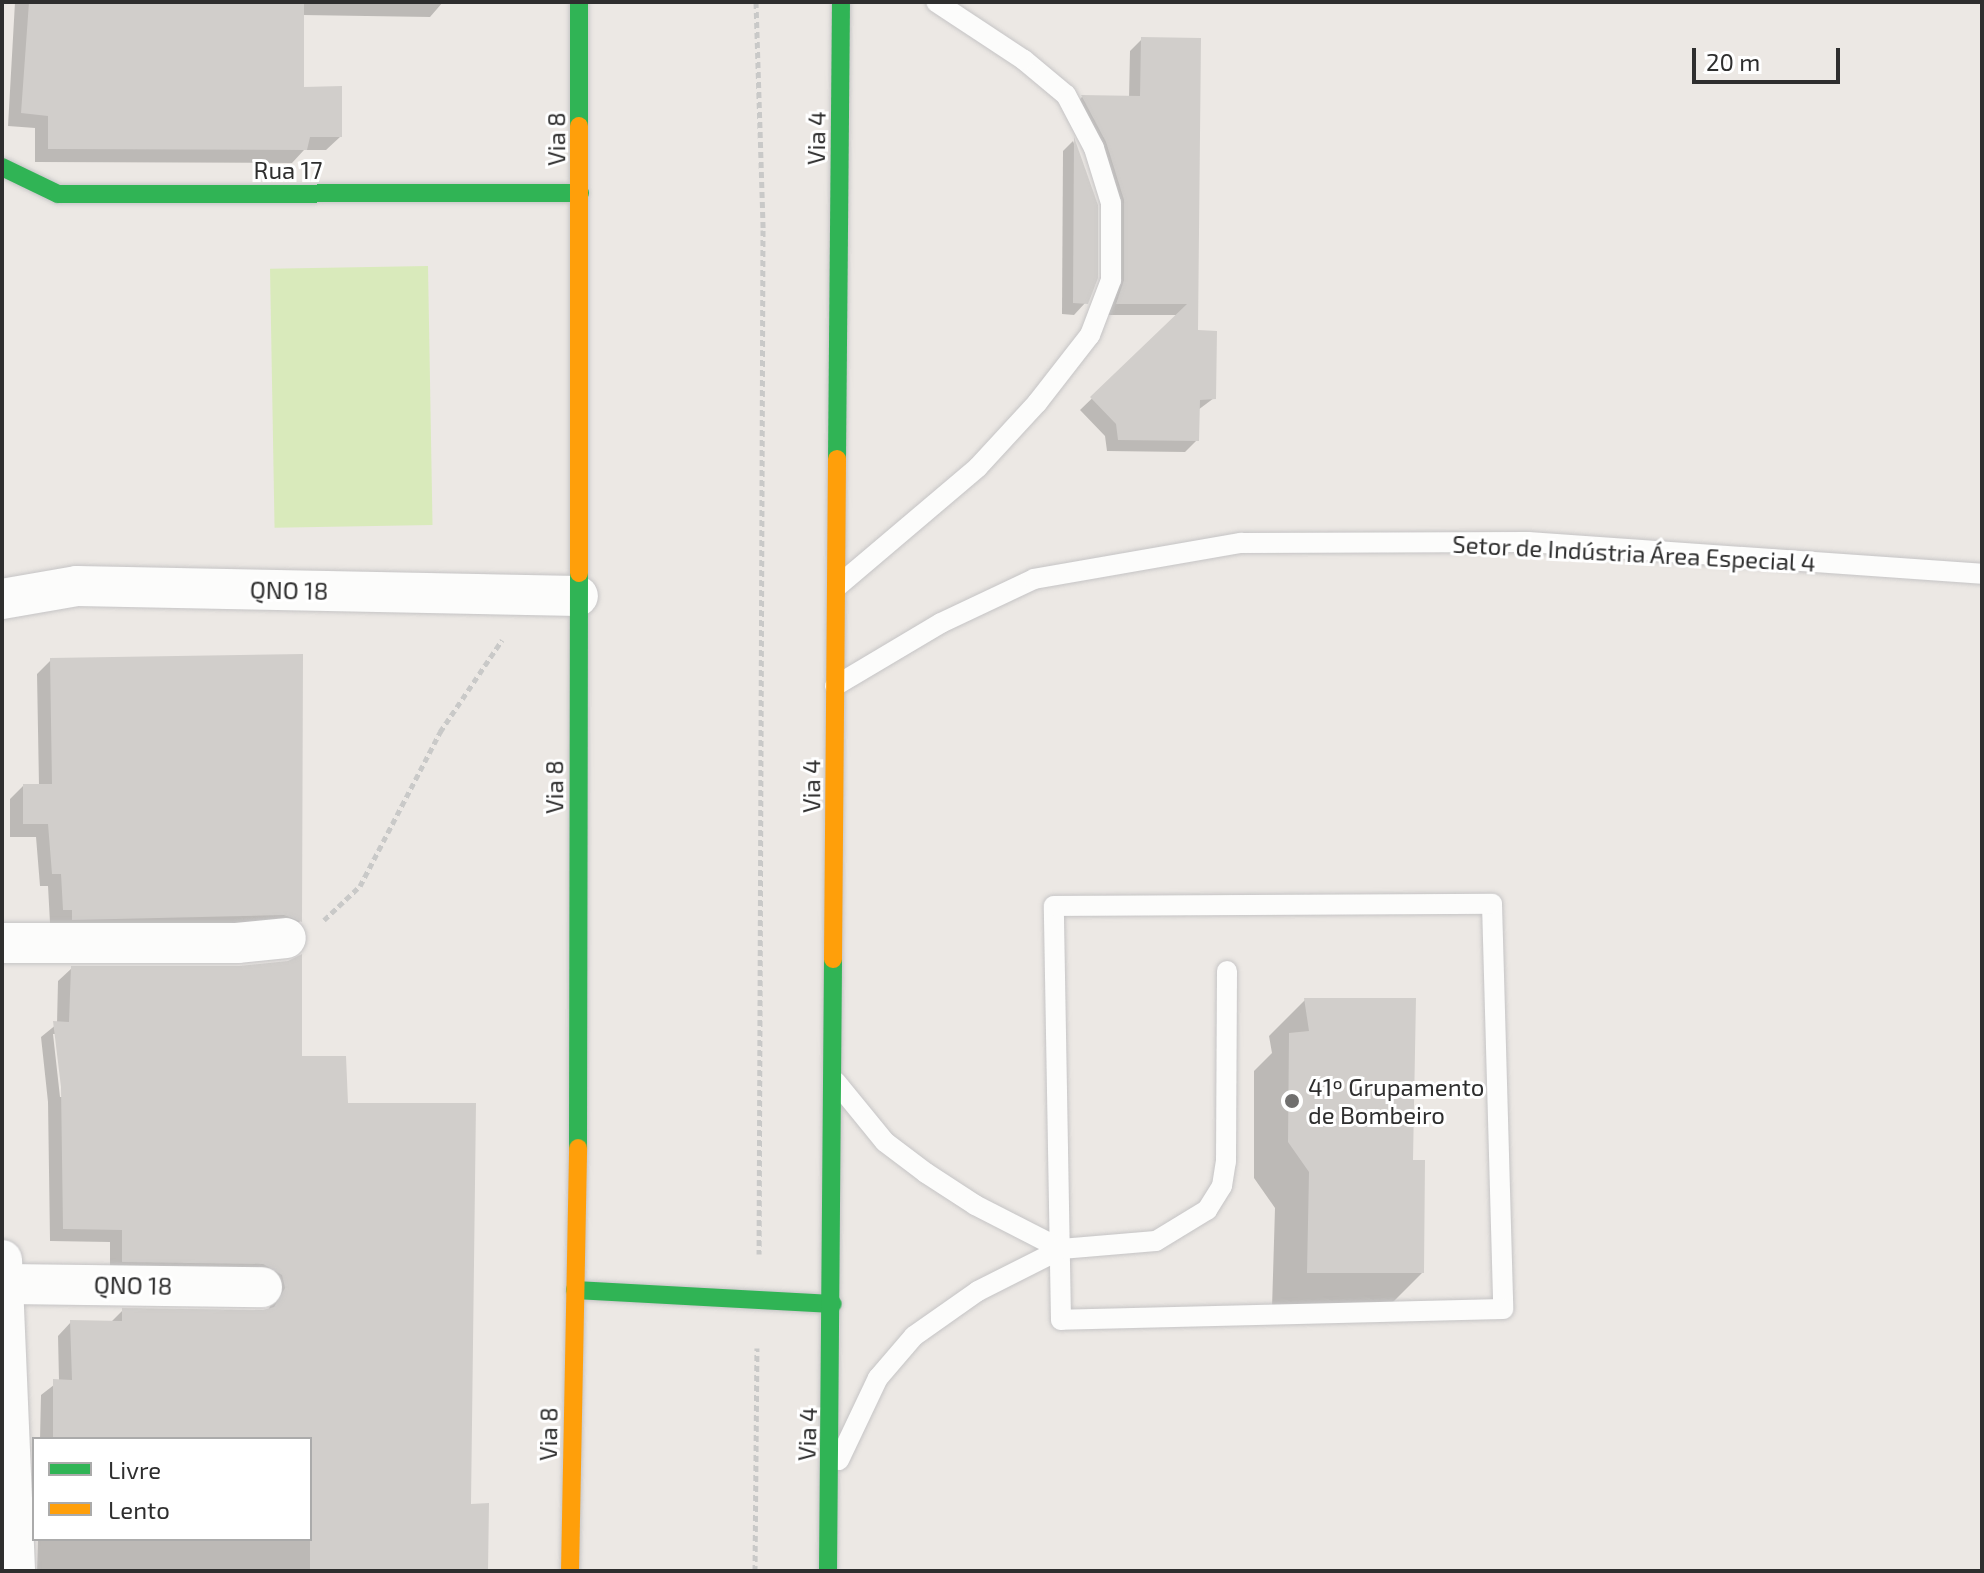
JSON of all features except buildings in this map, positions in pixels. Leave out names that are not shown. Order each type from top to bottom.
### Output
[{"type":"main road","name":"Via 8","points":[[570,1571],[575,1290],[579,2]]},
{"type":"main road","name":"Via 4","points":[[828,1571],[833,1304],[841,2]]},
{"type":"main road","name":"Rua 17","points":[[2,167],[58,194],[580,193]]},
{"type":"main road","points":[[575,1290],[758,1303],[833,1304]]},
{"type":"street","name":"QNO 18","points":[[2,599],[77,586],[578,596]]},
{"type":"street","points":[[2,943],[237,943],[286,938]]},
{"type":"street","name":"QNO 18","points":[[15,1571],[7,1532],[3,1272],[262,1287]]},
{"type":"lane","points":[[836,587],[978,467],[1037,403],[1090,335],[1111,280],[1111,203],[1094,148],[1066,95],[1024,60],[936,2]]},
{"type":"lane","name":"Setor de Indústria Área Especial 4","points":[[835,686],[941,623],[1034,579],[1241,543],[1528,542],[1982,574]]},
{"type":"lane","points":[[1492,904],[1503,1309],[1061,1320],[1061,1249],[1054,906],[1492,904]]},
{"type":"lane","points":[[829,1480],[878,1378],[914,1336],[978,1291],[1061,1249],[1156,1241],[1207,1210],[1222,1186],[1227,971]]},
{"type":"lane","points":[[834,1079],[885,1142],[926,1173],[975,1205],[1061,1249]]},
{"type":"path","points":[[755,1571],[763,230],[756,2]]},
{"type":"path","points":[[286,938],[331,917],[360,886],[440,732],[536,595]]},
{"type":"green space","points":[[428,266],[433,525],[275,528],[270,269]]},
{"type":"traffic: fast","points":[[579,2],[579,126]]},
{"type":"traffic: fast","points":[[837,459],[841,2]]},
{"type":"traffic: fast","points":[[2,167],[58,194],[580,193]]},
{"type":"traffic: fast","points":[[578,1148],[579,573]]},
{"type":"traffic: fast","points":[[828,1571],[833,959]]},
{"type":"traffic: fast","points":[[575,1290],[833,1304]]},
{"type":"traffic: slow","points":[[579,126],[579,573]]},
{"type":"traffic: slow","points":[[833,959],[837,459]]},
{"type":"traffic: slow","points":[[570,1571],[578,1148]]},
{"type":"place","name":"41º Grupamento de Bombeiro","points":[[1292,1101]]}]
